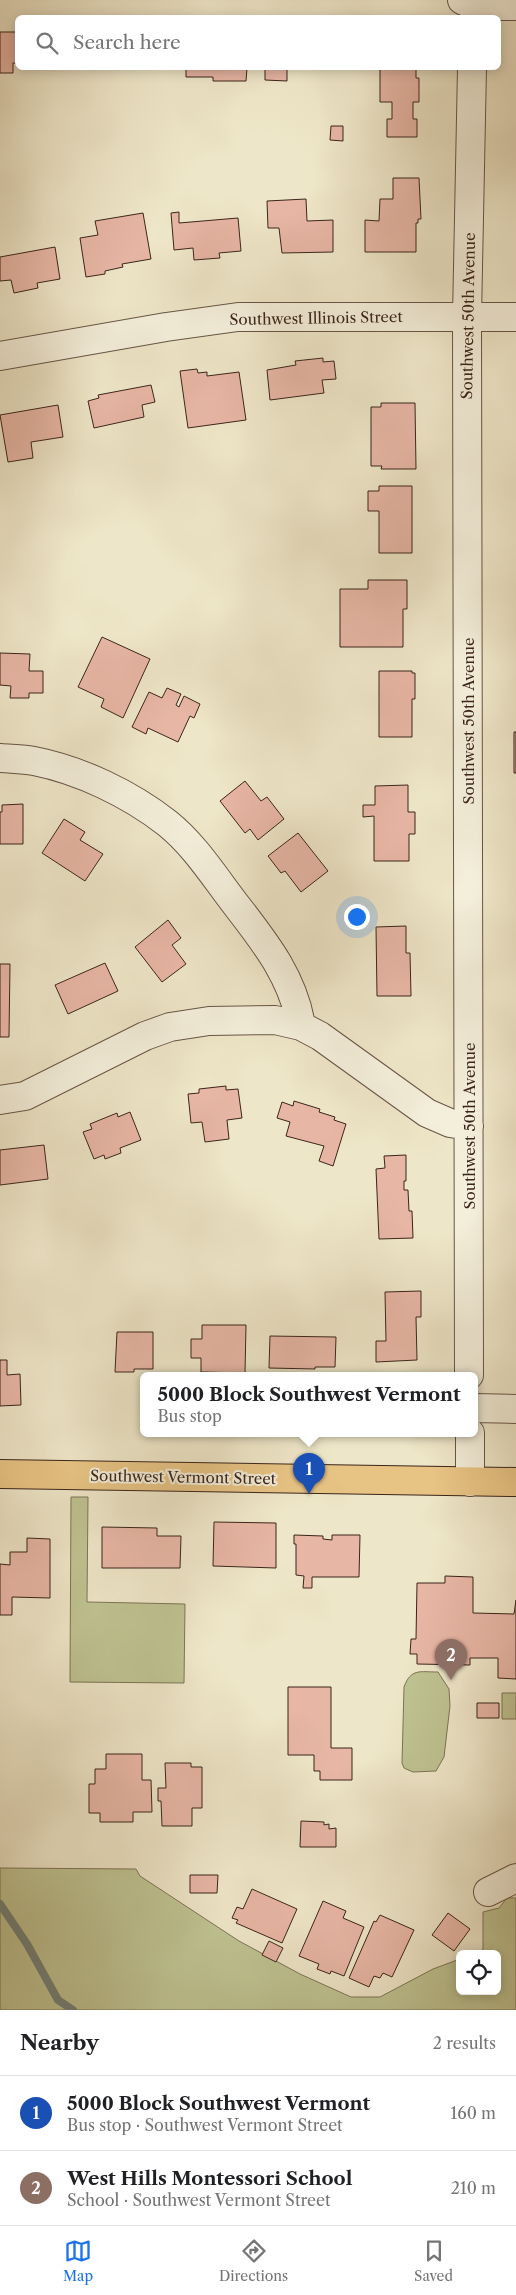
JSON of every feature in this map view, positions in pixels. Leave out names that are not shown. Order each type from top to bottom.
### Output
[{"type":"main road","name":"Southwest Vermont Street","points":[[0,1474],[516,1482]]},
{"type":"street","points":[[470,8],[516,6]]},
{"type":"street","name":"Southwest 50th Avenue","points":[[470,1372],[466,316],[472,70]]},
{"type":"street","name":"Southwest Illinois Street","points":[[0,356],[166,327],[238,317],[516,317]]},
{"type":"street","points":[[0,758],[32,761],[64,769],[133,800],[168,824],[191,848],[271,950],[298,1006],[301,1026]]},
{"type":"street","points":[[0,1100],[25,1096],[145,1036],[170,1027],[209,1021],[275,1020],[301,1026],[320,1036],[427,1113],[450,1123],[469,1126]]},
{"type":"street","points":[[478,1408],[516,1408]]},
{"type":"street","points":[[470,1437],[470,1482]]},
{"type":"street","points":[[488,1892],[516,1878]]},
{"type":"green space","points":[[71,1497],[88,1497],[87,1602],[185,1604],[184,1683],[70,1682]]},
{"type":"green space","points":[[417,1672],[438,1672],[449,1689],[450,1706],[444,1757],[436,1771],[413,1772],[404,1768],[402,1763],[404,1687],[410,1677]]},
{"type":"green space","points":[[502,1693],[516,1693],[516,1719],[502,1719]]},
{"type":"green space","points":[[0,1868],[136,1869],[140,1876],[239,1941],[300,1974],[351,1997],[380,1997],[433,1969],[456,1960],[456,1995],[501,1995],[501,1950],[483,1950],[483,1912],[499,1908],[507,1898],[516,1898],[516,2010],[0,2010]]},
{"type":"building","points":[[0,32],[15,32],[15,63],[13,63],[13,73],[0,73]]},
{"type":"building","points":[[186,70],[247,70],[246,81],[213,81],[213,77],[186,77]]},
{"type":"building","points":[[265,70],[287,70],[287,81],[265,80]]},
{"type":"building","points":[[380,70],[416,70],[416,78],[419,78],[419,102],[413,102],[413,119],[417,119],[417,137],[387,137],[387,119],[392,119],[392,102],[380,102]]},
{"type":"building","points":[[331,126],[343,126],[343,141],[330,140]]},
{"type":"building","points":[[393,178],[419,178],[421,219],[418,219],[418,223],[416,223],[416,252],[365,252],[365,220],[379,221],[380,199],[393,199]]},
{"type":"building","points":[[306,199],[307,221],[333,220],[333,252],[282,253],[279,228],[268,228],[267,201]]},
{"type":"building","points":[[179,212],[179,223],[238,218],[241,251],[219,253],[220,258],[194,260],[193,248],[174,250],[171,213]]},
{"type":"building","points":[[143,213],[151,259],[122,264],[123,267],[105,271],[105,274],[86,277],[80,238],[98,235],[95,221]]},
{"type":"building","points":[[55,247],[60,279],[37,283],[38,288],[14,293],[11,280],[0,281],[0,257]]},
{"type":"building","points":[[323,358],[323,362],[334,361],[336,379],[322,380],[324,393],[270,400],[267,370],[296,365],[295,361]]},
{"type":"building","points":[[197,369],[198,373],[207,372],[207,376],[239,372],[246,420],[188,428],[180,371]]},
{"type":"building","points":[[151,385],[155,402],[142,405],[144,417],[94,428],[88,401],[99,398],[98,395]]},
{"type":"building","points":[[381,403],[415,403],[416,469],[381,469],[382,466],[371,466],[371,407],[381,407]]},
{"type":"building","points":[[58,405],[63,437],[31,442],[33,458],[8,462],[0,415]]},
{"type":"building","points":[[379,486],[412,486],[412,553],[379,553],[379,511],[368,511],[368,491],[379,491]]},
{"type":"building","points":[[368,580],[407,580],[407,609],[403,609],[403,647],[340,647],[340,589],[368,589]]},
{"type":"building","points":[[102,637],[150,659],[123,718],[101,707],[104,699],[78,687]]},
{"type":"building","points":[[0,653],[30,654],[29,671],[43,671],[43,693],[29,693],[29,698],[10,698],[11,686],[0,685]]},
{"type":"building","points":[[379,671],[412,671],[412,673],[415,673],[415,699],[412,699],[412,737],[379,737]]},
{"type":"building","points":[[167,688],[181,694],[176,705],[179,707],[184,696],[200,704],[194,718],[190,716],[178,742],[148,728],[146,734],[132,727],[149,692],[162,698]]},
{"type":"building","points":[[514,732],[516,732],[516,773],[514,773]]},
{"type":"building","points":[[245,781],[261,801],[267,797],[284,819],[258,840],[250,829],[245,833],[220,801]]},
{"type":"building","points":[[408,785],[408,812],[415,812],[415,834],[409,834],[409,861],[374,861],[374,816],[363,817],[363,805],[375,805],[375,786]]},
{"type":"building","points":[[23,804],[23,844],[0,844],[0,812],[2,812],[2,805]]},
{"type":"building","points":[[64,819],[85,832],[80,840],[103,854],[85,881],[42,853]]},
{"type":"building","points":[[298,833],[328,871],[301,892],[285,871],[281,873],[268,856]]},
{"type":"building","points":[[168,920],[181,938],[172,945],[186,964],[162,982],[135,947]]},
{"type":"building","points":[[406,926],[406,953],[410,953],[411,996],[377,996],[376,927]]},
{"type":"building","points":[[105,963],[118,991],[68,1014],[55,985]]},
{"type":"building","points":[[0,964],[10,964],[9,1037],[0,1037]]},
{"type":"building","points":[[226,1086],[226,1090],[238,1089],[242,1118],[227,1120],[229,1139],[205,1142],[202,1122],[191,1123],[188,1094],[199,1093],[199,1089]]},
{"type":"building","points":[[294,1101],[320,1109],[319,1112],[335,1117],[334,1120],[346,1124],[333,1166],[319,1161],[324,1146],[286,1136],[290,1122],[277,1118],[282,1102],[293,1106]]},
{"type":"building","points":[[130,1112],[141,1140],[120,1148],[121,1153],[105,1159],[104,1155],[94,1159],[83,1132],[92,1129],[90,1124],[117,1113],[118,1117]]},
{"type":"building","points":[[44,1145],[48,1179],[0,1185],[0,1150]]},
{"type":"building","points":[[406,1155],[404,1190],[408,1190],[409,1211],[412,1211],[413,1238],[379,1239],[376,1169],[385,1168],[384,1156]]},
{"type":"building","points":[[421,1291],[421,1317],[416,1317],[417,1360],[376,1362],[376,1341],[386,1341],[385,1292]]},
{"type":"building","points":[[202,1325],[246,1325],[245,1372],[201,1372],[201,1358],[191,1358],[191,1339],[202,1339]]},
{"type":"building","points":[[117,1332],[153,1332],[153,1369],[115,1372]]},
{"type":"building","points":[[270,1336],[336,1337],[335,1367],[315,1367],[315,1369],[269,1368]]},
{"type":"building","points":[[0,1360],[7,1360],[7,1375],[20,1374],[21,1405],[0,1406]]},
{"type":"building","points":[[214,1522],[276,1523],[276,1568],[213,1566]]},
{"type":"building","points":[[102,1527],[157,1528],[157,1536],[181,1536],[180,1568],[102,1568]]},
{"type":"building","points":[[294,1535],[323,1536],[323,1539],[332,1540],[332,1535],[360,1535],[359,1577],[312,1577],[312,1588],[303,1588],[304,1576],[296,1575],[296,1544],[294,1544]]},
{"type":"building","points":[[27,1538],[50,1539],[50,1598],[12,1597],[12,1615],[0,1615],[0,1564],[10,1565],[10,1552],[27,1552]]},
{"type":"building","points":[[445,1576],[473,1577],[473,1613],[514,1614],[516,1600],[516,1679],[498,1678],[498,1658],[470,1658],[470,1665],[417,1664],[417,1654],[410,1654],[411,1639],[416,1639],[417,1583],[445,1583]]},
{"type":"building","points":[[288,1687],[331,1687],[331,1748],[352,1748],[352,1780],[320,1780],[320,1771],[314,1771],[314,1755],[288,1755]]},
{"type":"building","points":[[477,1703],[499,1703],[499,1718],[477,1718]]},
{"type":"building","points":[[106,1754],[142,1754],[142,1780],[151,1780],[152,1812],[133,1812],[133,1822],[100,1822],[100,1813],[89,1813],[89,1784],[95,1784],[95,1769],[106,1769]]},
{"type":"building","points":[[165,1763],[191,1763],[191,1767],[202,1767],[202,1808],[192,1808],[192,1826],[162,1826],[161,1801],[158,1801],[158,1788],[166,1788]]},
{"type":"building","points":[[301,1821],[324,1822],[324,1825],[329,1824],[329,1829],[336,1828],[336,1847],[300,1847]]},
{"type":"building","points":[[190,1875],[218,1875],[217,1893],[190,1893]]},
{"type":"building","points":[[252,1889],[297,1909],[282,1943],[236,1923],[238,1920],[232,1918],[237,1907],[243,1909]]},
{"type":"building","points":[[323,1901],[346,1911],[343,1918],[364,1927],[344,1976],[331,1971],[330,1974],[317,1969],[319,1964],[299,1956]]},
{"type":"building","points":[[448,1913],[470,1929],[454,1951],[432,1935]]},
{"type":"building","points":[[380,1915],[414,1930],[392,1977],[383,1973],[380,1978],[374,1976],[369,1987],[349,1978],[374,1921],[376,1922]]},
{"type":"building","points":[[269,1941],[283,1948],[276,1962],[262,1955]]},
{"type":"waterway","points":[[0,1904],[27,1944],[58,2000],[73,2010]]},
{"type":"place","name":"5000 Block Southwest Vermont","points":[[309,1494]]},
{"type":"place","name":"West Hills Montessori School","points":[[451,1680]]}]
